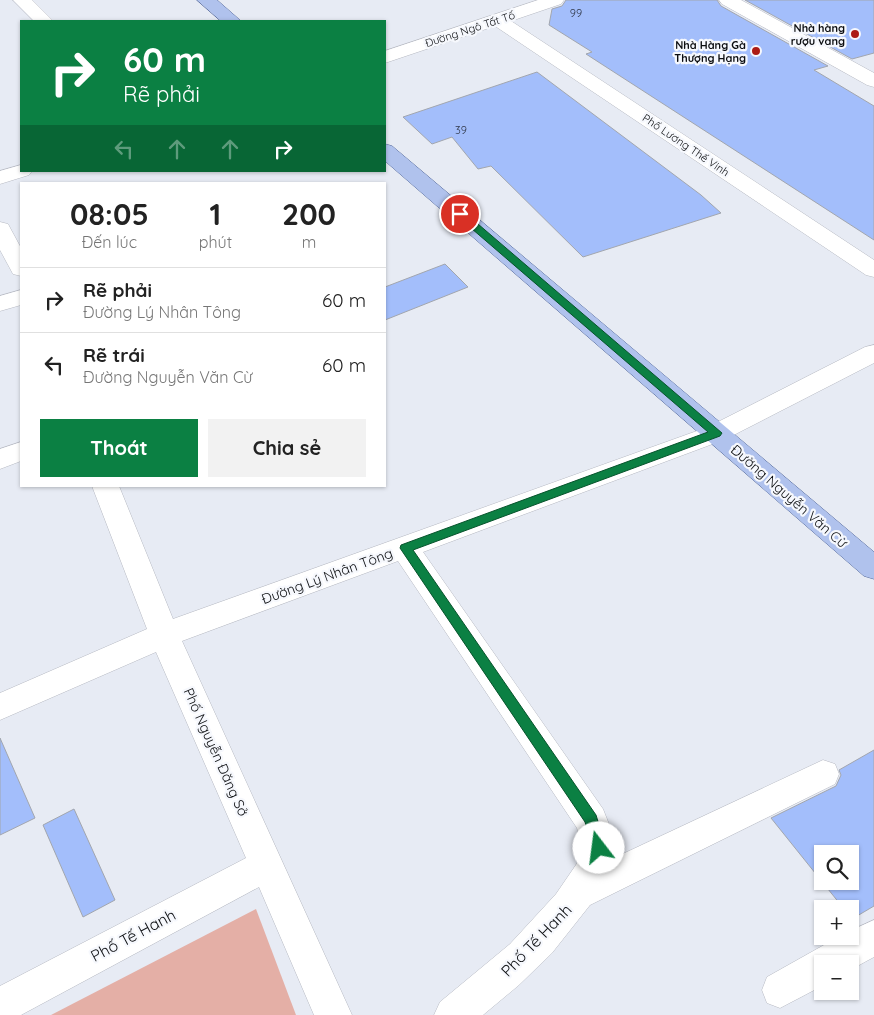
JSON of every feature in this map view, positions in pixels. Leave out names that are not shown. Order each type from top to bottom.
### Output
[{"type":"main road","points":[[206,0],[231,20]]},
{"type":"main road","name":"Đường Nguyễn Văn Cừ","points":[[386,151],[874,568]]},
{"type":"street","points":[[22,0],[43,20]]},
{"type":"street","name":"Đường Ngô Tất Tố","points":[[386,57],[555,0]]},
{"type":"street","points":[[728,0],[874,81]]},
{"type":"street","name":"Phố Lương Thế Vinh","points":[[498,20],[874,270]]},
{"type":"street","points":[[0,178],[20,172]]},
{"type":"street","points":[[0,229],[20,267]]},
{"type":"street","points":[[0,304],[20,297]]},
{"type":"street","name":"Đường Lý Nhân Tông","points":[[0,707],[164,635],[716,433],[874,352]]},
{"type":"street","points":[[0,459],[20,451]]},
{"type":"street","name":"Phố Nguyễn Đăng Sở","points":[[106,487],[164,635],[333,1015]]},
{"type":"street","name":"Phố Tế Hanh","points":[[405,548],[591,820],[599,848],[596,862],[564,914],[539,941],[492,985],[453,1015]]},
{"type":"street","points":[[578,892],[823,774]]},
{"type":"street","name":"Phố Tế Hanh","points":[[0,1006],[266,865]]},
{"type":"street","points":[[842,955],[874,937]]},
{"type":"street","points":[[780,990],[814,971]]},
{"type":"shaded area","points":[[256,909],[296,1015],[51,1015]]},
{"type":"building","points":[[566,0],[717,0],[721,6],[828,66],[814,70],[874,106],[874,240],[586,54],[592,52],[549,25],[552,9],[562,6]]},
{"type":"building","points":[[745,0],[874,0],[874,53],[852,59]]},
{"type":"building","points":[[537,72],[701,195],[721,213],[583,257],[491,166],[478,169],[452,137],[432,144],[403,117]]},
{"type":"building","points":[[445,264],[468,287],[386,320],[386,287]]},
{"type":"building","points":[[0,738],[35,818],[0,835]]},
{"type":"building","points":[[874,750],[874,906],[859,915],[859,900],[837,900],[829,890],[859,890],[859,845],[814,845],[814,872],[771,818],[836,786],[841,775],[839,770]]},
{"type":"building","points":[[74,809],[115,900],[83,917],[43,825]]},
{"type":"place","name":"Nhà hàng rượu vang","points":[[855,34]]},
{"type":"place","name":"Nhà Hàng Gà Thượng Hạng","points":[[756,51]]},
{"type":"route","points":[[460,214],[716,433],[405,548],[591,820],[596,832],[599,848]]}]
